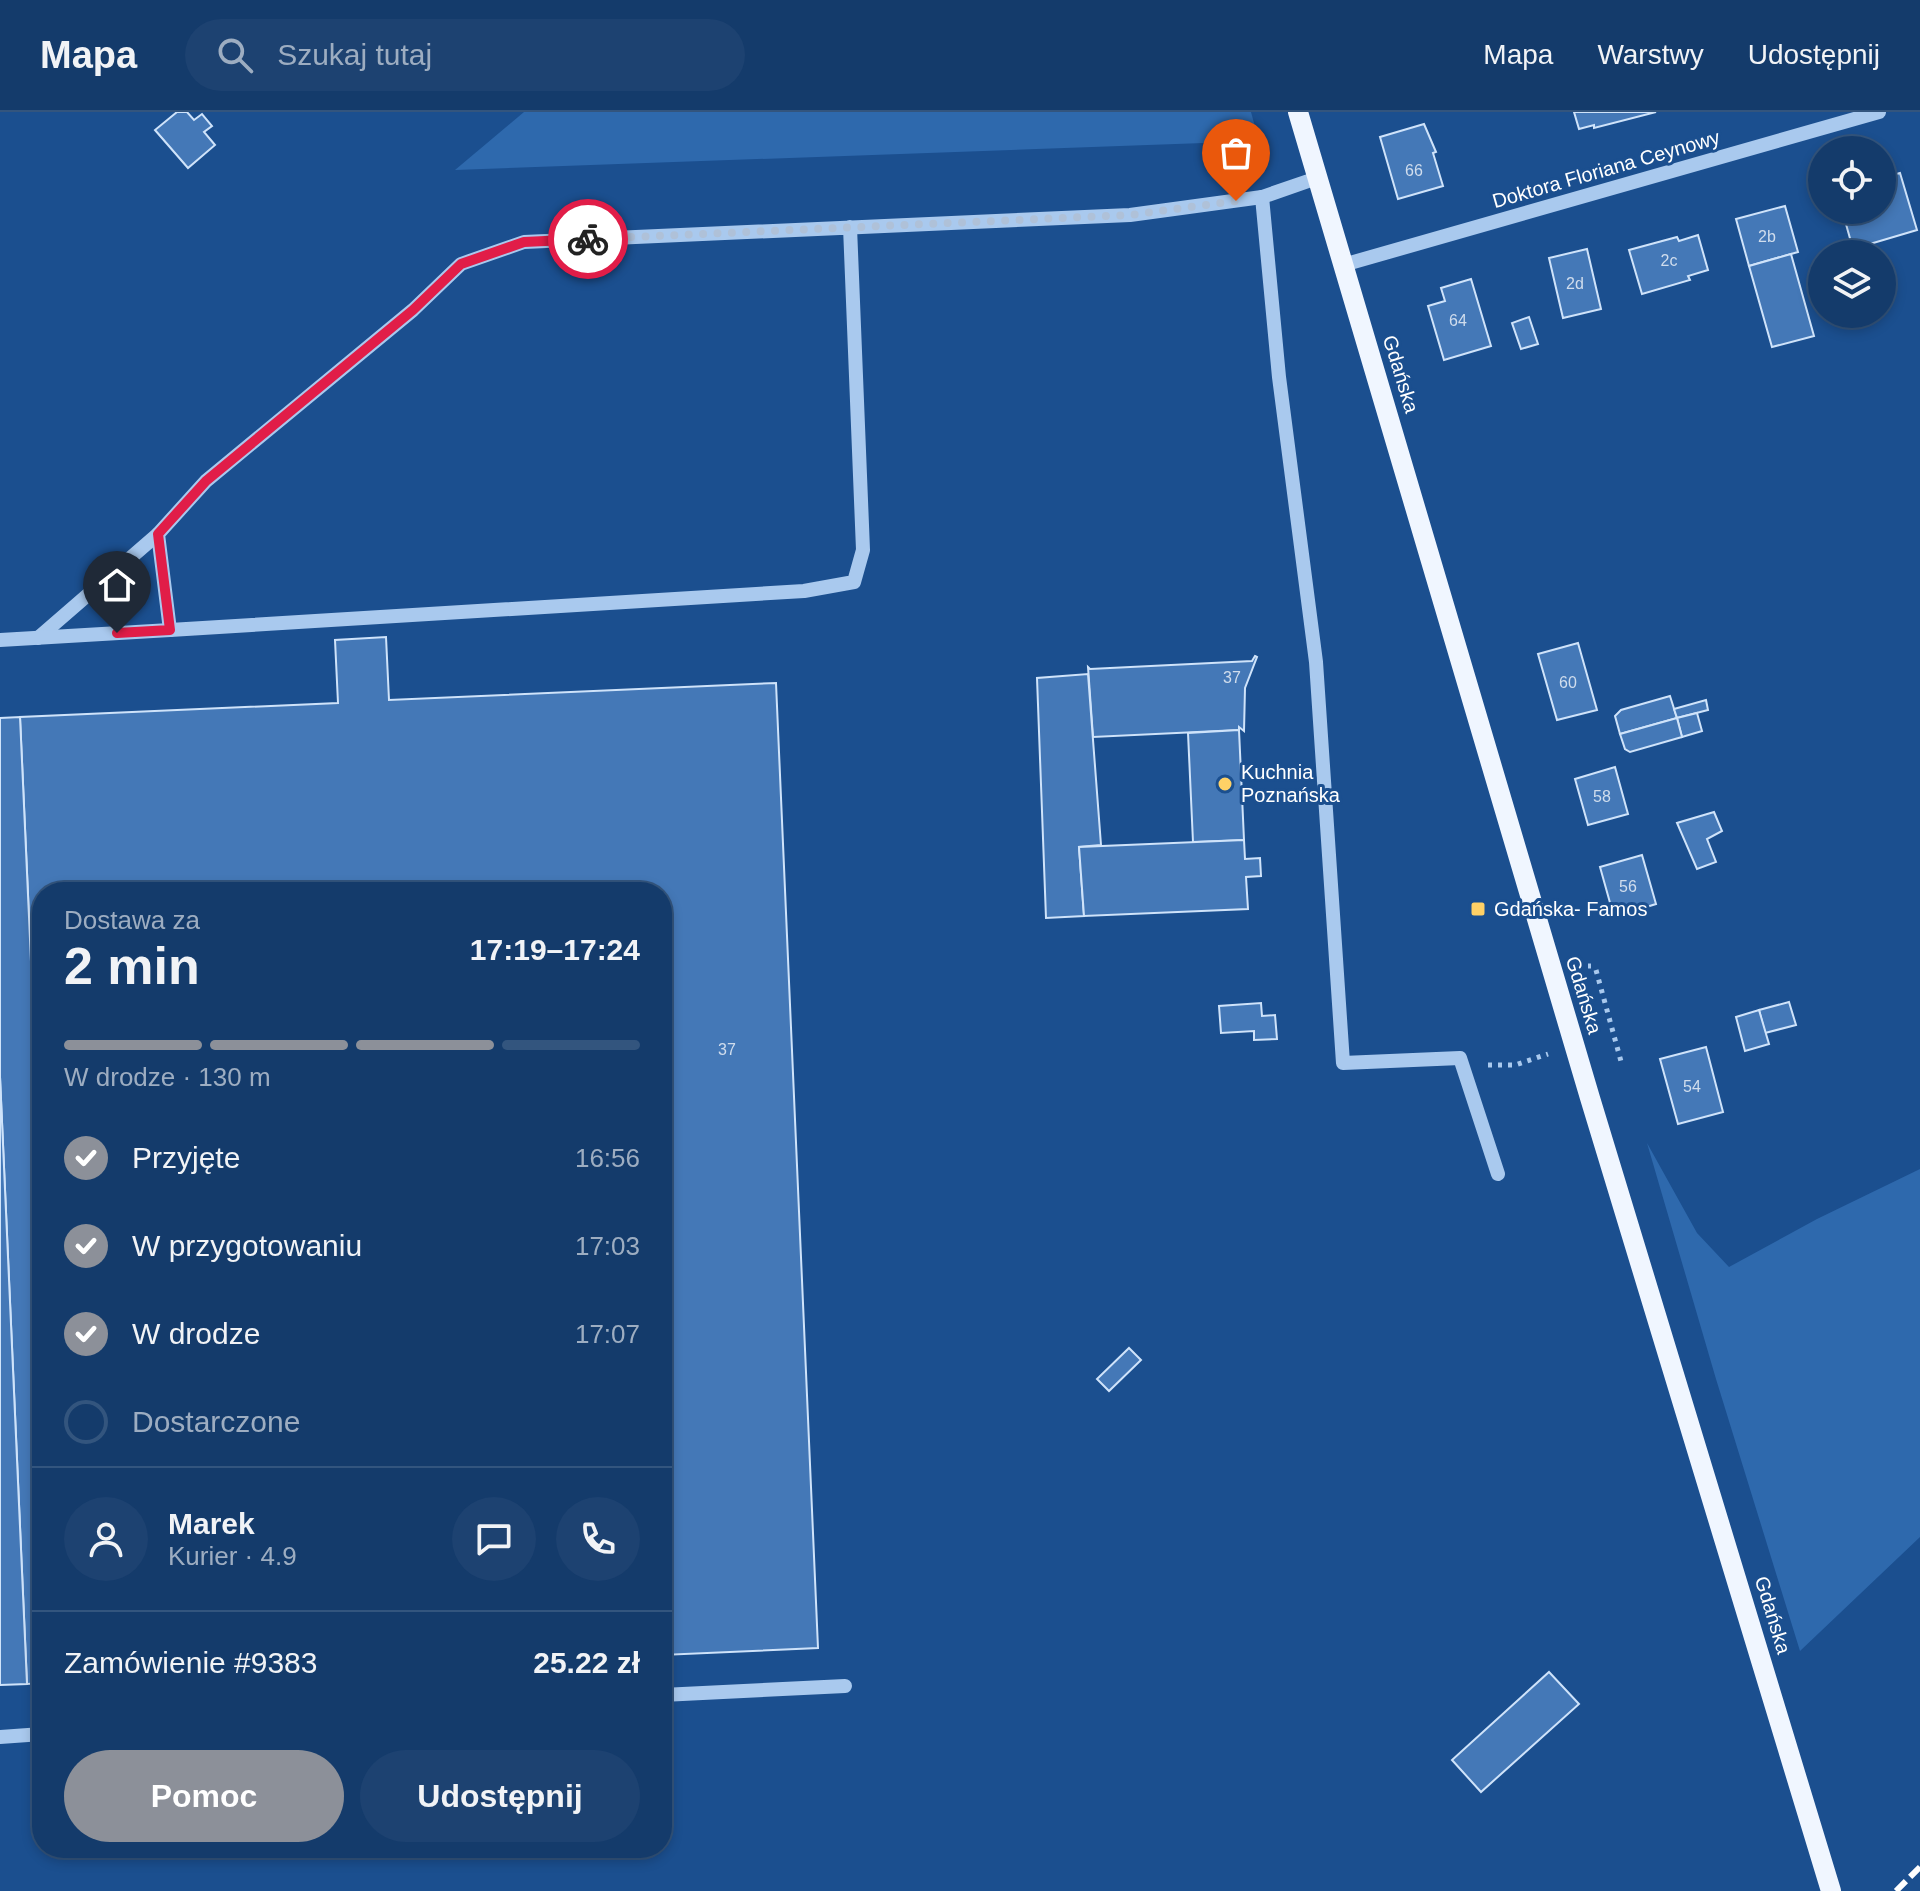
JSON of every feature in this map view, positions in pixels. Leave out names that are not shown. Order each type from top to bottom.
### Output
[{"type":"main road","name":"Gdańska","points":[[1298,112],[1831,1891]]},
{"type":"street","name":"Doktora Floriana Ceynowy","points":[[1343,265],[1879,112]]},
{"type":"street","points":[[38,638],[158,534],[206,481],[413,310],[461,264],[524,242],[1130,215],[1262,197],[1317,178]]},
{"type":"street","points":[[1262,197],[1279,377],[1316,662],[1343,1063],[1460,1058],[1498,1174]]},
{"type":"street","points":[[0,640],[804,591],[854,582],[863,550],[850,227]]},
{"type":"street","points":[[158,534],[170,630]]},
{"type":"street","points":[[672,1695],[845,1686]]},
{"type":"street","points":[[0,1737],[32,1735]]},
{"type":"path","points":[[1592,967],[1622,1065]]},
{"type":"path","points":[[1518,1064],[1549,1053]]},
{"type":"shaded area","points":[[524,112],[1251,112],[1259,141],[455,170]]},
{"type":"shaded area","points":[[1647,1143],[1697,1233],[1729,1267],[1817,1219],[1920,1169],[1920,1537],[1800,1651],[1716,1379]]},
{"type":"building","points":[[177,112],[187,112],[194,120],[202,114],[212,126],[204,132],[215,145],[188,168],[155,130]]},
{"type":"building","points":[[1574,112],[1656,112],[1579,129]]},
{"type":"building","points":[[1424,124],[1436,152],[1433,153],[1443,186],[1398,199],[1380,137]]},
{"type":"building","points":[[1900,173],[1917,230],[1883,240],[1850,240],[1846,224],[1896,224],[1896,174]]},
{"type":"building","points":[[1785,206],[1798,252],[1749,266],[1736,219]]},
{"type":"building","points":[[1698,235],[1708,270],[1688,276],[1690,280],[1642,294],[1629,250],[1677,237],[1679,241]]},
{"type":"building","points":[[1587,249],[1601,309],[1563,318],[1549,258]]},
{"type":"building","points":[[1791,254],[1808,315],[1808,328],[1812,328],[1814,336],[1772,347],[1749,266]]},
{"type":"building","points":[[1471,279],[1491,346],[1444,360],[1428,306],[1445,301],[1441,288]]},
{"type":"building","points":[[1529,317],[1538,344],[1521,349],[1512,323]]},
{"type":"building","points":[[386,637],[389,700],[776,683],[818,1648],[672,1655],[672,882],[32,882],[32,984],[20,717],[338,703],[335,640]]},
{"type":"building","points":[[1578,643],[1597,710],[1557,720],[1538,654]]},
{"type":"building","points":[[1255,656],[1245,688],[1244,731],[1239,727],[1239,730],[1093,737],[1088,667],[1252,661]]},
{"type":"building","points":[[1088,674],[1101,845],[1079,847],[1084,916],[1046,918],[1037,678]]},
{"type":"building","points":[[1670,696],[1677,718],[1620,734],[1615,716],[1621,710]]},
{"type":"building","points":[[1706,700],[1708,710],[1677,718],[1674,709]]},
{"type":"building","points":[[1697,713],[1702,731],[1682,737],[1677,718]]},
{"type":"building","points":[[20,717],[32,984],[32,1684],[27,1684],[0,1077],[0,718]]},
{"type":"building","points":[[1677,718],[1682,737],[1630,752],[1625,749],[1620,734]]},
{"type":"building","points":[[1239,730],[1244,840],[1193,842],[1188,733]]},
{"type":"building","points":[[1615,767],[1628,814],[1588,825],[1575,779]]},
{"type":"building","points":[[1714,812],[1722,831],[1707,839],[1716,862],[1697,869],[1677,823]]},
{"type":"building","points":[[1244,840],[1245,859],[1260,858],[1261,876],[1246,877],[1248,909],[1084,916],[1079,847]]},
{"type":"building","points":[[1642,855],[1656,904],[1614,917],[1600,867]]},
{"type":"building","points":[[1789,1002],[1796,1025],[1765,1033],[1759,1010]]},
{"type":"building","points":[[1261,1003],[1262,1016],[1275,1015],[1277,1039],[1254,1040],[1254,1031],[1221,1033],[1219,1006]]},
{"type":"building","points":[[1759,1010],[1769,1044],[1745,1051],[1736,1017]]},
{"type":"building","points":[[1706,1047],[1723,1112],[1678,1124],[1660,1059]]},
{"type":"building","points":[[0,1077],[27,1684],[0,1685]]},
{"type":"building","points":[[1129,1348],[1141,1360],[1109,1391],[1097,1379]]},
{"type":"building","points":[[1549,1672],[1579,1704],[1481,1792],[1452,1760]]},
{"type":"railway","points":[[1896,1891],[1920,1867]]},
{"type":"way so far","points":[[588,239],[1130,215],[1236,201]]},
{"type":"place","name":"Kuchnia Poznańska","points":[[1225,784]]},
{"type":"place","name":"Gdańska- Famos","points":[[1478,909]]},
{"type":"route","points":[[117,633],[170,630],[158,534],[206,481],[413,310],[461,264],[524,242],[588,239]]}]
